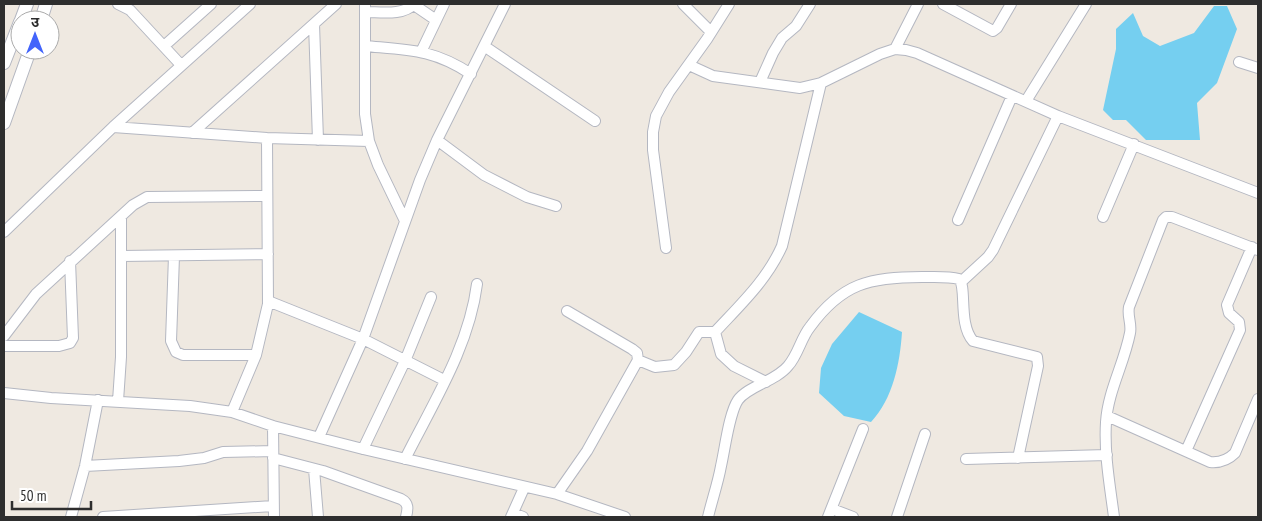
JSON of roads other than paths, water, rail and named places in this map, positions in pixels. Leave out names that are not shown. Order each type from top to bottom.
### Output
[{"type":"street","points":[[164,46],[211,4]]},
{"type":"street","points":[[4,232],[113,127],[250,4]]},
{"type":"street","points":[[192,133],[336,4]]},
{"type":"street","points":[[405,221],[378,165],[369,141],[366,114],[365,8],[399,12],[408,10],[414,4],[436,20]]},
{"type":"street","points":[[421,52],[444,4]]},
{"type":"street","points":[[319,437],[363,339],[405,221],[437,140],[505,4]]},
{"type":"street","points":[[683,4],[711,32]]},
{"type":"street","points":[[666,248],[653,150],[653,132],[656,116],[669,92],[729,4]]},
{"type":"street","points":[[760,82],[782,38],[796,26],[810,4]]},
{"type":"street","points":[[895,50],[916,4]]},
{"type":"street","points":[[943,4],[993,31],[997,28],[1011,4]]},
{"type":"street","points":[[1026,101],[1086,4]]},
{"type":"street","points":[[125,5],[181,65]]},
{"type":"street","points":[[314,24],[318,140]]},
{"type":"street","points":[[365,46],[421,52],[444,58],[470,74]]},
{"type":"street","points":[[484,46],[594,121]]},
{"type":"street","points":[[4,63],[10,47]]},
{"type":"street","points":[[688,65],[713,76],[800,88],[821,83],[880,54],[895,50],[906,50],[917,53],[1058,116],[1258,193]]},
{"type":"street","points":[[4,123],[26,60]]},
{"type":"street","points":[[1240,62],[1258,68]]},
{"type":"street","points":[[638,360],[655,367],[674,365],[686,352],[699,332],[715,332],[761,282],[775,261],[782,246],[821,83]]},
{"type":"street","points":[[958,220],[1012,96]]},
{"type":"street","points":[[1018,458],[1038,361],[1034,355],[973,341],[967,332],[962,306],[962,281],[988,258],[993,250],[1058,116]]},
{"type":"street","points":[[113,127],[267,138],[369,141]]},
{"type":"street","points":[[232,412],[256,355],[263,331],[268,301],[267,138]]},
{"type":"street","points":[[437,140],[484,175],[520,193],[556,206]]},
{"type":"street","points":[[1103,217],[1134,144]]},
{"type":"street","points":[[4,336],[36,294],[132,206],[147,196],[267,196]]},
{"type":"street","points":[[1114,517],[1106,455],[1107,416],[1112,390],[1131,330],[1128,307],[1163,220],[1166,217],[1172,216],[1255,249],[1227,305],[1229,313],[1240,322],[1240,330],[1186,451]]},
{"type":"street","points":[[118,401],[121,357],[121,217]]},
{"type":"street","points":[[121,256],[268,254]]},
{"type":"street","points":[[174,256],[172,341],[176,352],[183,354],[256,355]]},
{"type":"street","points":[[4,346],[59,346],[70,344],[73,338],[70,262]]},
{"type":"street","points":[[708,517],[721,468],[730,422],[738,399],[790,365],[808,328],[825,308],[848,290],[872,281],[898,277],[956,278],[962,281]]},
{"type":"street","points":[[405,459],[466,335],[474,307],[477,284]]},
{"type":"street","points":[[363,450],[405,361],[431,297]]},
{"type":"street","points":[[268,301],[363,339],[444,380]]},
{"type":"street","points":[[557,494],[588,451],[638,360],[637,353],[567,311]]},
{"type":"street","points":[[715,332],[721,354],[734,366],[766,382]]},
{"type":"street","points":[[4,393],[190,406],[232,412],[273,426],[363,450],[557,494],[625,517]]},
{"type":"street","points":[[1107,416],[1216,463],[1230,458],[1239,446],[1258,399]]},
{"type":"street","points":[[71,517],[85,466],[98,400]]},
{"type":"street","points":[[273,426],[274,517]]},
{"type":"street","points":[[853,517],[830,513],[863,429]]},
{"type":"street","points":[[897,517],[925,434]]},
{"type":"street","points":[[85,466],[179,461],[204,458],[223,452],[273,455],[401,499],[408,505],[406,517]]},
{"type":"street","points":[[966,459],[1106,455]]},
{"type":"street","points":[[314,469],[318,517]]},
{"type":"street","points":[[523,517],[512,515],[524,488]]},
{"type":"street","points":[[103,517],[273,506]]},
{"type":"water","points":[[1214,6],[1227,6],[1237,29],[1217,83],[1197,103],[1200,140],[1146,140],[1126,120],[1113,120],[1103,110],[1116,49],[1116,29],[1133,13],[1143,36],[1160,46],[1194,33]]},
{"type":"water","points":[[859,312],[902,332],[897,368],[890,392],[879,413],[871,422],[844,416],[819,393],[821,368],[832,344]]}]
